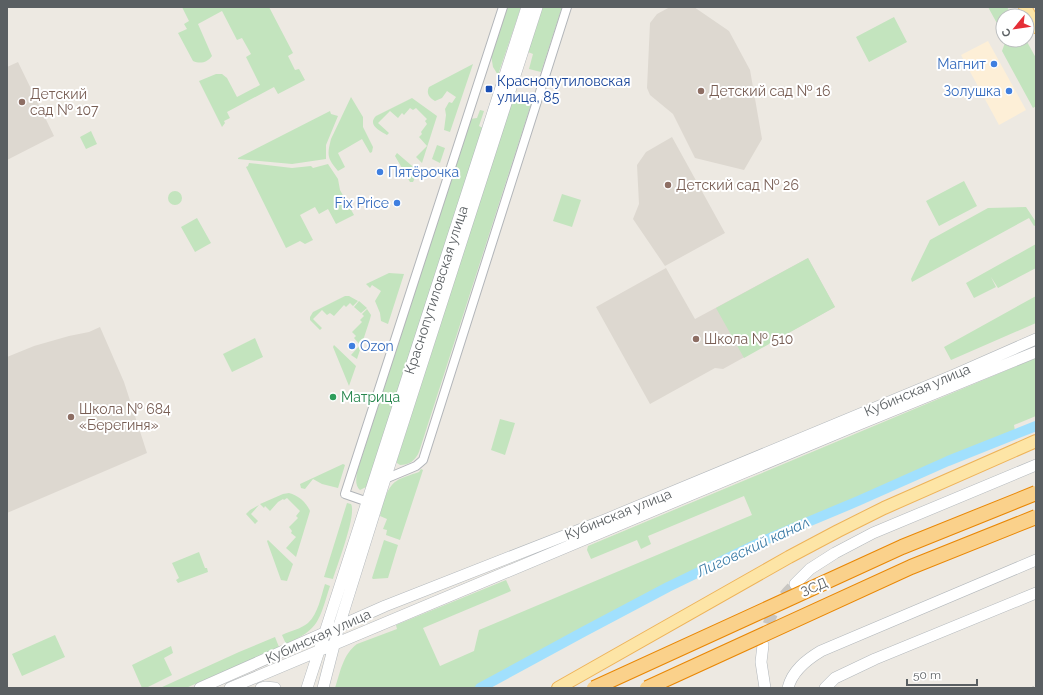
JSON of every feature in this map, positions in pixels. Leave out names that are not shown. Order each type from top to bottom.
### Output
[{"type":"highway","name":"ЗСД","points":[[594,688],[902,548],[1036,493]]},
{"type":"highway","name":"ЗСД","points":[[647,688],[911,567],[1036,517]]},
{"type":"main road","name":"Краснопутиловская улица","points":[[307,688],[527,7]]},
{"type":"main road","name":"Краснопутиловская улица","points":[[323,688],[334,643],[385,479],[537,7]]},
{"type":"main road","points":[[1025,7],[1036,26]]},
{"type":"main road","name":"Кубинская улица","points":[[200,688],[385,606],[615,516],[954,375],[1036,339]]},
{"type":"main road","name":"Кубинская улица","points":[[230,688],[334,643],[1036,352]]},
{"type":"main road","points":[[558,688],[789,557],[884,508],[1036,441]]},
{"type":"main road","points":[[795,584],[810,569],[835,553],[860,540],[1036,464]]},
{"type":"main road","points":[[788,688],[789,683],[798,668],[821,651],[1036,560]]},
{"type":"main road","points":[[825,688],[835,678],[875,659],[1036,593]]},
{"type":"main road","points":[[763,645],[761,662],[765,688]]},
{"type":"main road","points":[[261,688],[275,688]]},
{"type":"street","points":[[368,502],[345,494],[503,7]]},
{"type":"street","points":[[385,479],[413,468],[423,460],[567,7]]},
{"type":"shaded area","name":"Детский сад № 16","points":[[670,7],[694,7],[729,31],[750,70],[762,139],[744,170],[695,158],[673,114],[650,95],[647,88],[650,23],[657,14]]},
{"type":"shaded area","points":[[988,41],[1026,110],[999,125],[961,55]]},
{"type":"shaded area","name":"Детский сад № 107","points":[[18,62],[54,136],[7,160],[7,67]]},
{"type":"shaded area","name":"Детский сад № 26","points":[[672,137],[725,233],[665,266],[633,219],[639,204],[637,165],[646,152]]},
{"type":"shaded area","name":"Школа № 510","points":[[808,258],[835,307],[723,369],[715,368],[650,404],[596,307],[666,268],[695,319]]},
{"type":"shaded area","name":"Школа № 684 «Берегиня»","points":[[100,327],[124,382],[147,453],[7,513],[7,357],[34,346],[89,332]]},
{"type":"green space","points":[[182,7],[269,7],[293,53],[288,56],[295,70],[299,69],[305,80],[278,94],[274,87],[227,112],[230,118],[224,121],[225,123],[222,127],[199,81],[216,74],[222,74],[227,78],[237,97],[260,85],[246,57],[251,54],[242,38],[237,40],[222,11],[198,24],[212,56],[203,62],[193,61],[178,33],[187,29],[184,24],[189,21]]},
{"type":"green space","points":[[507,7],[521,7],[498,75],[493,67],[491,55]]},
{"type":"green space","points":[[543,7],[562,7],[541,72],[529,69],[533,54],[528,52]]},
{"type":"green space","points":[[988,7],[1007,7],[995,8],[995,20]]},
{"type":"green space","points":[[894,17],[907,42],[869,62],[856,37]]},
{"type":"green space","points":[[1003,48],[1030,48],[1036,58],[1036,106],[1033,108],[1002,51]]},
{"type":"green space","points":[[473,64],[450,132],[444,130],[446,115],[445,109],[449,102],[452,103],[456,97],[447,91],[442,98],[435,101],[429,95],[429,87]]},
{"type":"green space","points":[[515,93],[532,101],[419,452],[416,458],[411,462],[400,465],[397,463],[397,460]]},
{"type":"green space","points":[[351,97],[363,117],[363,127],[373,147],[372,152],[370,153],[362,139],[338,153],[345,167],[338,171],[330,159],[329,149],[331,139]]},
{"type":"green space","points":[[412,98],[437,116],[422,163],[416,157],[427,146],[419,137],[427,124],[425,121],[427,119],[416,108],[413,110],[410,108],[404,115],[402,113],[398,118],[390,111],[378,123],[389,133],[387,135],[381,132],[373,122],[376,116]]},
{"type":"green space","points":[[480,110],[484,111],[479,126],[483,128],[368,484],[360,490],[356,480],[357,472],[470,119],[477,118]]},
{"type":"green space","points":[[330,111],[331,114],[338,116],[326,145],[326,159],[292,164],[238,159],[238,158]]},
{"type":"green space","points":[[91,131],[97,144],[86,149],[80,137]]},
{"type":"green space","points":[[437,145],[445,148],[440,163],[432,159]]},
{"type":"green space","points":[[397,153],[418,171],[413,182],[410,182],[395,156]]},
{"type":"green space","points":[[249,163],[292,168],[311,166],[313,168],[328,164],[338,179],[340,190],[354,215],[336,224],[328,209],[319,214],[315,207],[300,215],[313,240],[305,244],[300,241],[286,248],[246,167]]},
{"type":"green space","points":[[964,181],[977,206],[939,226],[926,201]]},
{"type":"green space","points":[[175,191],[180,193],[182,198],[180,203],[175,205],[170,203],[168,198],[170,193]]},
{"type":"green space","points":[[562,194],[581,200],[572,227],[553,221]]},
{"type":"green space","points":[[1026,207],[1036,222],[1036,225],[1034,226],[1029,218],[912,282],[911,279],[930,240],[988,208]]},
{"type":"green space","points":[[197,218],[211,243],[195,252],[181,227]]},
{"type":"green space","points":[[1036,244],[1036,268],[998,288],[991,277],[996,287],[974,298],[966,283]]},
{"type":"green space","points":[[808,258],[835,307],[744,358],[716,308]]},
{"type":"green space","points":[[389,273],[404,274],[388,324],[381,321],[380,313],[375,301],[381,291],[372,285],[370,288],[366,284]]},
{"type":"green space","points":[[345,296],[349,296],[358,301],[353,306],[350,303],[346,307],[344,305],[334,316],[330,313],[327,315],[322,310],[313,319],[322,328],[320,330],[310,320],[313,312]]},
{"type":"green space","points":[[1036,296],[1036,323],[951,360],[944,347]]},
{"type":"green space","points":[[359,301],[367,308],[361,313],[354,307]]},
{"type":"green space","points":[[367,309],[371,315],[357,359],[351,355],[360,345],[354,338],[356,336],[352,332],[362,322],[360,320],[364,316],[362,314]]},
{"type":"green space","points":[[255,338],[263,357],[232,372],[223,354]]},
{"type":"green space","points":[[334,345],[356,366],[349,386],[333,347]]},
{"type":"green space","points":[[1036,358],[1036,416],[1014,425],[1015,431],[773,532],[605,616],[604,618],[474,688],[335,688],[345,658],[352,648],[357,644],[397,629],[396,625],[506,580],[511,591],[423,628],[440,666],[474,651],[479,630],[752,515],[744,496],[648,536],[651,544],[641,549],[637,540],[591,559],[587,550],[588,546]]},
{"type":"green space","points":[[500,419],[515,423],[505,455],[491,450]]},
{"type":"green space","points":[[343,464],[345,465],[338,488],[322,484],[313,479],[305,489],[301,488],[300,484]]},
{"type":"green space","points":[[421,469],[423,470],[400,540],[386,535],[387,530],[383,529],[387,519],[380,516],[383,503],[390,488],[401,478],[419,472]]},
{"type":"green space","points":[[289,493],[302,500],[310,511],[296,557],[286,548],[296,537],[291,533],[292,531],[289,527],[298,518],[296,516],[300,511],[287,498],[278,502],[270,511],[265,506],[264,508],[260,504]]},
{"type":"green space","points":[[347,503],[351,504],[352,510],[346,540],[333,579],[324,577]]},
{"type":"green space","points":[[259,505],[251,514],[258,521],[255,524],[246,514]]},
{"type":"green space","points":[[268,540],[293,564],[287,581],[281,580],[267,541]]},
{"type":"green space","points":[[384,540],[398,545],[388,578],[373,579],[372,578]]},
{"type":"green space","points":[[199,552],[208,572],[178,583],[176,580],[179,578],[172,563]]},
{"type":"green space","points":[[325,584],[330,586],[317,622],[306,633],[286,644],[282,635],[308,623],[319,605]]},
{"type":"green space","points":[[55,635],[65,657],[22,676],[12,654]]},
{"type":"green space","points":[[275,637],[279,647],[186,688],[160,688],[239,652]]},
{"type":"green space","points":[[171,646],[173,653],[164,658],[172,675],[146,688],[142,688],[132,665]]},
{"type":"waterway","name":"Лиговский канал","points":[[480,688],[668,587],[765,540],[948,461],[1036,426]]},
{"type":"tunnel","points":[[764,640],[771,616],[783,597],[795,584]]},
{"type":"place","name":"Магнит","points":[[994,64]]},
{"type":"place","name":"Краснопутиловская улица, 85","points":[[489,89]]},
{"type":"place","name":"Детский сад № 16","points":[[701,91]]},
{"type":"place","name":"Золушка","points":[[1009,91]]},
{"type":"place","name":"Детский сад № 107","points":[[22,102]]},
{"type":"place","name":"Пятёрочка","points":[[380,172]]},
{"type":"place","name":"Детский сад № 26","points":[[668,185]]},
{"type":"place","name":"Fix Price","points":[[397,203]]},
{"type":"place","name":"Школа № 510","points":[[696,339]]},
{"type":"place","name":"Ozon","points":[[352,346]]},
{"type":"place","name":"Матрица","points":[[333,397]]},
{"type":"place","name":"Школа № 684 «Берегиня»","points":[[71,417]]}]
